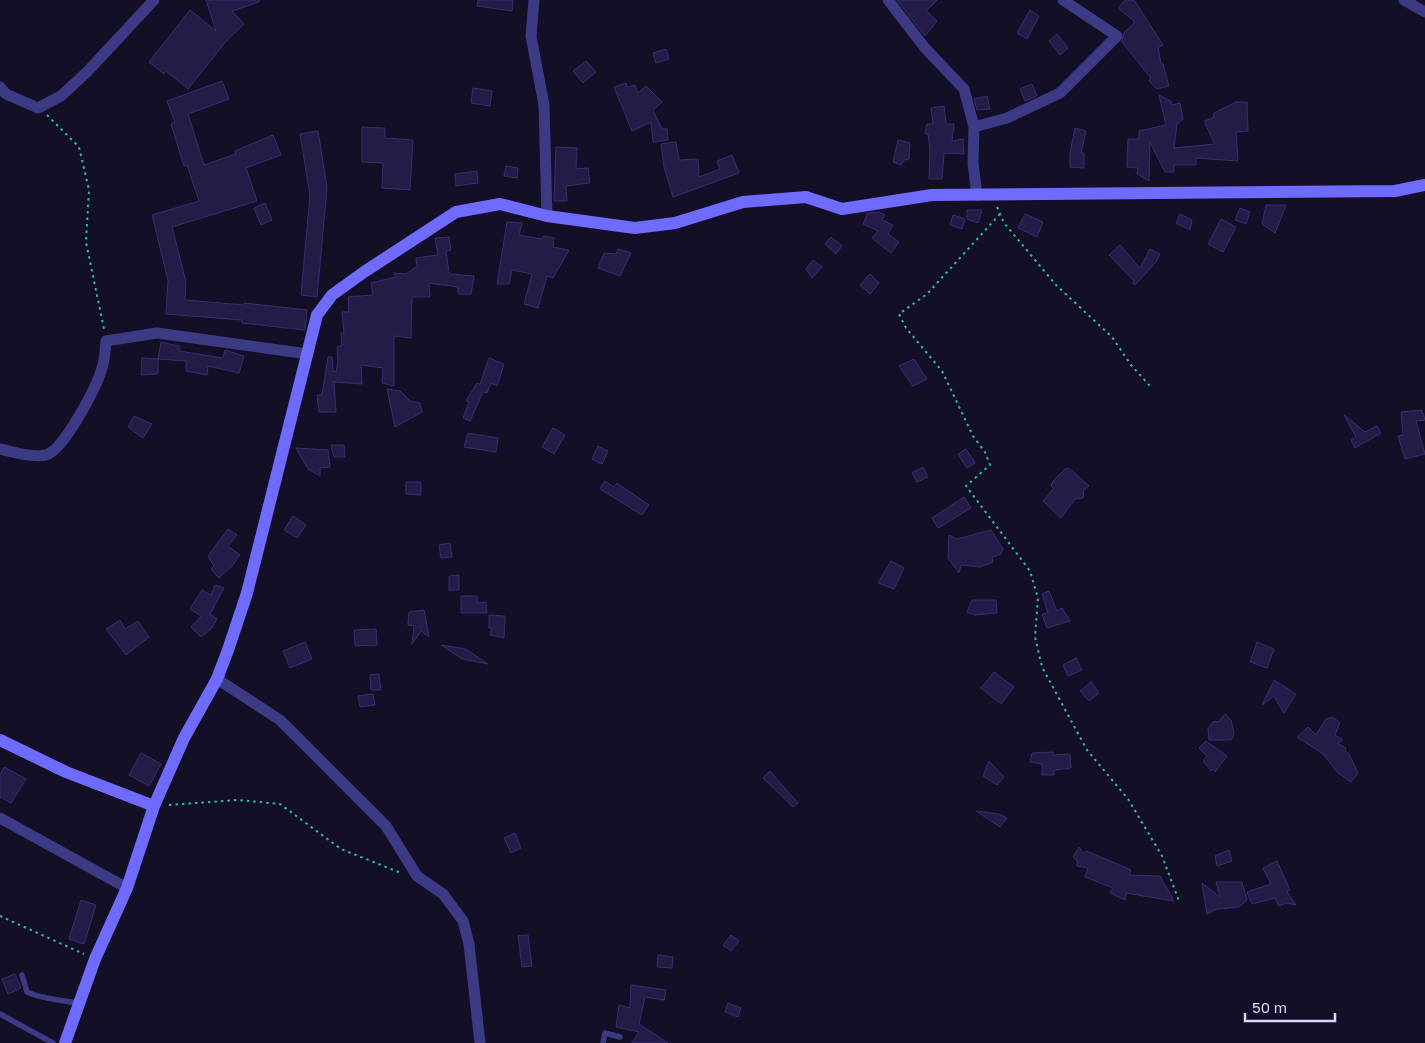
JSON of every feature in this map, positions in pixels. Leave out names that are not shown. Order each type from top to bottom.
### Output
[{"type":"main road","points":[[65,1043],[95,959],[127,888],[154,806],[184,738],[217,679],[247,593],[317,315],[332,295],[456,212],[500,204],[547,216],[635,228],[675,223],[743,202],[806,197],[842,209],[932,195],[1394,191],[1425,185]]},
{"type":"main road","points":[[0,740],[66,772],[154,806]]},
{"type":"street","points":[[0,87],[6,94],[38,108],[61,96],[154,0]]},
{"type":"street","points":[[534,0],[532,36],[544,105],[547,216]]},
{"type":"street","points":[[888,0],[924,48],[964,89],[974,127],[972,163],[981,195]]},
{"type":"street","points":[[974,127],[1007,118],[1060,92],[1117,36],[1063,0]]},
{"type":"street","points":[[1404,0],[1425,12]]},
{"type":"street","points":[[0,449],[39,456],[49,454],[58,446],[92,393],[102,368],[106,341],[157,334],[308,354]]},
{"type":"street","points":[[217,679],[280,720],[310,749],[386,826],[417,876],[443,894],[463,921],[469,944],[480,1043]]},
{"type":"street","points":[[0,818],[127,888]]},
{"type":"lane","points":[[22,975],[27,992],[40,998],[60,999],[79,1004]]},
{"type":"lane","points":[[0,1014],[53,1043]]},
{"type":"lane","points":[[603,1043],[605,1033],[620,1036]]},
{"type":"path","points":[[38,108],[53,119],[79,147],[88,190],[86,242],[106,341]]},
{"type":"path","points":[[981,195],[998,208],[1004,223],[1056,285],[1112,337],[1131,365],[1150,386]]},
{"type":"path","points":[[1000,214],[927,294],[898,314],[906,328],[942,371],[974,436],[985,452],[990,465],[966,486],[1030,571],[1038,598],[1035,637],[1042,667],[1050,686],[1087,750],[1128,799],[1157,848],[1179,901]]},
{"type":"path","points":[[154,806],[238,800],[280,804],[341,849],[377,862],[393,871],[417,876]]},
{"type":"path","points":[[0,916],[95,959]]},
{"type":"building","points":[[206,0],[259,0],[259,2],[232,11],[244,24],[227,40],[188,89],[166,71],[164,74],[149,62],[190,10],[216,31]]},
{"type":"building","points":[[478,0],[513,0],[512,11],[477,6]]},
{"type":"building","points":[[897,0],[937,0],[926,11],[937,21],[925,36]]},
{"type":"building","points":[[1125,0],[1134,0],[1163,45],[1158,47],[1161,64],[1163,64],[1169,86],[1157,89],[1149,81],[1151,78],[1122,42],[1124,33],[1135,22],[1118,8]]},
{"type":"building","points":[[1030,10],[1039,16],[1027,39],[1017,33]]},
{"type":"building","points":[[1057,34],[1068,48],[1060,55],[1049,41]]},
{"type":"building","points":[[666,49],[669,59],[656,63],[653,53]]},
{"type":"building","points":[[586,61],[596,72],[583,83],[573,71]]},
{"type":"building","points":[[222,81],[229,99],[188,114],[204,165],[236,154],[235,151],[273,135],[281,155],[246,168],[257,201],[172,227],[186,282],[185,300],[244,305],[244,303],[307,310],[305,330],[242,323],[242,320],[166,314],[168,280],[152,215],[199,201],[187,165],[184,166],[171,124],[175,122],[167,101]]},
{"type":"building","points":[[626,83],[627,87],[635,85],[638,93],[646,86],[662,102],[653,110],[662,129],[667,129],[668,140],[653,142],[651,122],[632,131],[614,87]]},
{"type":"building","points":[[1032,84],[1037,96],[1025,101],[1020,89]]},
{"type":"building","points":[[473,88],[492,91],[490,106],[471,103]]},
{"type":"building","points":[[1159,95],[1171,101],[1172,105],[1180,103],[1183,119],[1177,124],[1174,148],[1215,144],[1204,121],[1213,118],[1214,113],[1236,102],[1247,102],[1248,131],[1236,132],[1238,161],[1196,158],[1196,165],[1174,165],[1174,172],[1165,172],[1150,142],[1149,181],[1137,174],[1138,168],[1127,167],[1128,139],[1139,139],[1139,131],[1166,125]]},
{"type":"building","points":[[987,96],[990,109],[977,110],[974,99]]},
{"type":"building","points":[[944,106],[946,124],[954,124],[952,141],[963,139],[964,154],[944,153],[942,179],[929,179],[930,150],[928,134],[925,134],[927,124],[933,124],[931,108]]},
{"type":"building","points":[[362,127],[385,128],[385,138],[413,140],[410,190],[382,188],[383,163],[362,162]]},
{"type":"building","points":[[1075,128],[1086,131],[1081,153],[1084,153],[1084,168],[1070,167],[1070,154]]},
{"type":"building","points":[[318,131],[327,188],[317,297],[301,295],[310,195],[300,134]]},
{"type":"building","points":[[898,140],[910,143],[909,159],[904,160],[901,165],[893,162]]},
{"type":"building","points":[[676,142],[679,160],[698,159],[699,177],[720,169],[717,161],[732,155],[739,173],[673,197],[664,167],[661,144]]},
{"type":"building","points":[[556,147],[577,148],[576,169],[588,168],[590,183],[566,186],[567,201],[554,201]]},
{"type":"building","points":[[506,166],[518,168],[517,178],[504,176]]},
{"type":"building","points":[[477,171],[478,183],[456,186],[455,174]]},
{"type":"building","points":[[265,203],[272,220],[261,225],[254,208]]},
{"type":"building","points":[[1266,205],[1286,205],[1275,233],[1262,224]]},
{"type":"building","points":[[1240,208],[1250,212],[1246,224],[1235,220]]},
{"type":"building","points":[[967,210],[982,210],[978,223],[967,219]]},
{"type":"building","points":[[879,212],[885,215],[882,220],[893,225],[888,234],[899,242],[891,253],[872,238],[878,231],[863,224],[868,213]]},
{"type":"building","points":[[1025,214],[1043,222],[1037,237],[1018,228]]},
{"type":"building","points":[[1180,214],[1192,220],[1190,230],[1176,223]]},
{"type":"building","points":[[953,215],[965,219],[962,229],[950,225]]},
{"type":"building","points":[[1221,219],[1236,227],[1223,252],[1208,244]]},
{"type":"building","points":[[507,222],[522,223],[519,235],[542,239],[544,236],[554,238],[553,247],[569,250],[553,278],[547,276],[538,308],[524,304],[532,274],[512,270],[509,284],[497,284]]},
{"type":"building","points":[[449,237],[451,250],[446,251],[449,272],[450,274],[474,276],[471,294],[458,294],[458,287],[429,283],[430,297],[412,297],[411,338],[394,336],[394,386],[382,383],[383,368],[361,365],[362,384],[334,382],[336,412],[319,412],[317,395],[322,395],[328,357],[332,357],[333,371],[336,372],[338,362],[337,347],[342,346],[341,333],[344,333],[342,312],[349,312],[348,297],[373,295],[371,283],[396,277],[394,273],[406,274],[417,266],[416,258],[438,255],[435,238]]},
{"type":"building","points":[[831,237],[842,246],[836,254],[825,244]]},
{"type":"building","points":[[1120,245],[1140,268],[1150,249],[1160,254],[1156,262],[1135,285],[1132,283],[1134,281],[1109,255]]},
{"type":"building","points":[[618,249],[631,253],[620,276],[598,268],[604,253],[616,254]]},
{"type":"building","points":[[813,260],[822,267],[812,278],[806,269]]},
{"type":"building","points":[[870,274],[879,283],[870,294],[860,285]]},
{"type":"building","points":[[161,342],[179,346],[179,351],[223,358],[225,350],[244,356],[239,373],[208,366],[207,375],[186,371],[186,361],[158,359]]},
{"type":"building","points":[[142,358],[158,359],[158,374],[141,375]]},
{"type":"building","points":[[489,358],[504,364],[497,386],[491,383],[487,393],[483,392],[470,421],[463,418],[469,402],[466,401],[477,383],[480,384]]},
{"type":"building","points":[[914,359],[927,379],[913,386],[899,366]]},
{"type":"building","points":[[387,389],[400,391],[410,401],[420,403],[422,412],[395,427]]},
{"type":"building","points":[[1422,410],[1425,420],[1416,421],[1425,454],[1405,459],[1398,436],[1403,435],[1401,412]]},
{"type":"building","points":[[1344,415],[1365,432],[1377,426],[1381,433],[1355,448],[1351,440],[1356,437]]},
{"type":"building","points":[[134,416],[152,424],[143,438],[128,427]]},
{"type":"building","points":[[553,428],[565,435],[554,454],[542,447]]},
{"type":"building","points":[[468,433],[498,438],[496,452],[464,447]]},
{"type":"building","points":[[331,445],[344,445],[345,457],[334,457]]},
{"type":"building","points":[[598,446],[608,451],[602,464],[592,459]]},
{"type":"building","points":[[296,448],[328,450],[330,467],[320,468],[320,476],[308,469]]},
{"type":"building","points":[[966,449],[975,463],[967,468],[958,454]]},
{"type":"building","points":[[923,467],[928,477],[917,482],[912,473]]},
{"type":"building","points":[[1069,468],[1089,486],[1084,489],[1083,498],[1075,499],[1061,518],[1043,501],[1054,488],[1051,486],[1053,481],[1065,469]]},
{"type":"building","points":[[605,481],[614,487],[617,483],[649,505],[642,515],[600,489]]},
{"type":"building","points":[[406,482],[421,482],[421,495],[406,494]]},
{"type":"building","points":[[964,497],[971,508],[938,528],[932,518]]},
{"type":"building","points":[[293,516],[306,525],[297,538],[284,530]]},
{"type":"building","points":[[228,529],[237,535],[228,546],[240,555],[233,565],[219,578],[211,569],[214,566],[208,556]]},
{"type":"building","points":[[991,530],[1003,549],[1001,554],[992,557],[993,562],[980,567],[961,565],[959,573],[948,558],[949,535],[957,539]]},
{"type":"building","points":[[450,543],[452,557],[441,558],[439,545]]},
{"type":"building","points":[[891,561],[904,568],[894,589],[878,583]]},
{"type":"building","points":[[459,575],[459,590],[449,590],[449,576]]},
{"type":"building","points":[[215,585],[224,588],[210,614],[217,619],[211,629],[201,637],[191,627],[201,616],[190,609],[202,590],[211,595]]},
{"type":"building","points":[[1049,591],[1057,611],[1062,608],[1070,621],[1047,628],[1042,614],[1048,613],[1042,594]]},
{"type":"building","points":[[461,596],[477,596],[477,603],[486,602],[487,613],[461,613]]},
{"type":"building","points":[[972,600],[996,600],[997,613],[975,615],[967,612]]},
{"type":"building","points":[[424,610],[429,637],[421,631],[412,644],[414,626],[408,625],[409,612]]},
{"type":"building","points":[[489,615],[505,616],[504,638],[490,635],[492,628],[489,628]]},
{"type":"building","points":[[120,620],[125,629],[138,621],[149,637],[126,655],[106,629]]},
{"type":"building","points":[[376,629],[377,645],[355,646],[354,630]]},
{"type":"building","points":[[305,642],[312,659],[290,668],[283,651]]},
{"type":"building","points":[[1257,642],[1274,649],[1267,668],[1250,662]]},
{"type":"building","points":[[441,645],[466,649],[488,664],[462,659]]},
{"type":"building","points":[[1076,658],[1082,670],[1068,676],[1063,665]]},
{"type":"building","points":[[994,672],[1014,687],[1001,704],[981,688]]},
{"type":"building","points":[[379,674],[381,690],[371,690],[370,675]]},
{"type":"building","points":[[1274,680],[1296,694],[1284,713],[1274,696],[1262,705]]},
{"type":"building","points":[[1091,682],[1098,691],[1098,694],[1089,701],[1080,691]]},
{"type":"building","points":[[373,694],[375,705],[360,707],[358,696]]},
{"type":"building","points":[[1225,714],[1231,720],[1233,737],[1231,740],[1209,740],[1208,728],[1214,721],[1218,722]]},
{"type":"building","points":[[1333,717],[1340,723],[1335,735],[1343,740],[1337,743],[1346,748],[1345,751],[1349,754],[1358,773],[1351,782],[1338,773],[1323,754],[1297,737],[1308,727],[1316,735],[1326,719]]},
{"type":"building","points":[[1206,741],[1227,756],[1215,772],[1213,769],[1211,771],[1203,761],[1207,756],[1199,748]]},
{"type":"building","points":[[1053,752],[1053,755],[1070,754],[1071,768],[1054,770],[1054,775],[1042,775],[1042,764],[1030,762],[1032,753]]},
{"type":"building","points":[[141,753],[161,764],[149,786],[129,775]]},
{"type":"building","points":[[989,761],[1004,777],[997,785],[983,776]]},
{"type":"building","points":[[4,767],[26,779],[11,803],[0,797],[0,775]]},
{"type":"building","points":[[770,771],[798,803],[793,807],[763,778]]},
{"type":"building","points":[[976,811],[999,814],[1007,818],[1000,827]]},
{"type":"building","points":[[515,833],[521,848],[511,853],[504,838]]},
{"type":"building","points":[[1079,847],[1083,853],[1087,851],[1131,870],[1129,875],[1160,876],[1174,901],[1126,893],[1125,900],[1110,893],[1113,888],[1085,877],[1088,868],[1077,866],[1077,860],[1073,857]]},
{"type":"building","points":[[1229,850],[1232,861],[1217,866],[1215,856]]},
{"type":"building","points":[[1277,861],[1290,890],[1287,892],[1296,905],[1286,903],[1279,906],[1275,898],[1252,904],[1247,892],[1271,884],[1263,868]]},
{"type":"building","points":[[1216,882],[1242,882],[1247,900],[1239,907],[1217,909],[1207,914],[1202,883],[1220,897]]},
{"type":"building","points":[[81,900],[96,905],[84,944],[69,939]]},
{"type":"building","points":[[528,935],[532,966],[522,967],[518,936]]},
{"type":"building","points":[[731,935],[739,941],[731,951],[723,945]]},
{"type":"building","points":[[658,955],[673,957],[672,968],[657,967]]},
{"type":"building","points":[[15,974],[21,988],[8,994],[2,979]]},
{"type":"building","points":[[631,985],[666,990],[664,1000],[645,997],[639,1024],[668,1043],[632,1043],[639,1032],[616,1027],[619,1005],[630,1008]]},
{"type":"building","points":[[728,1003],[741,1008],[738,1017],[725,1012]]}]
